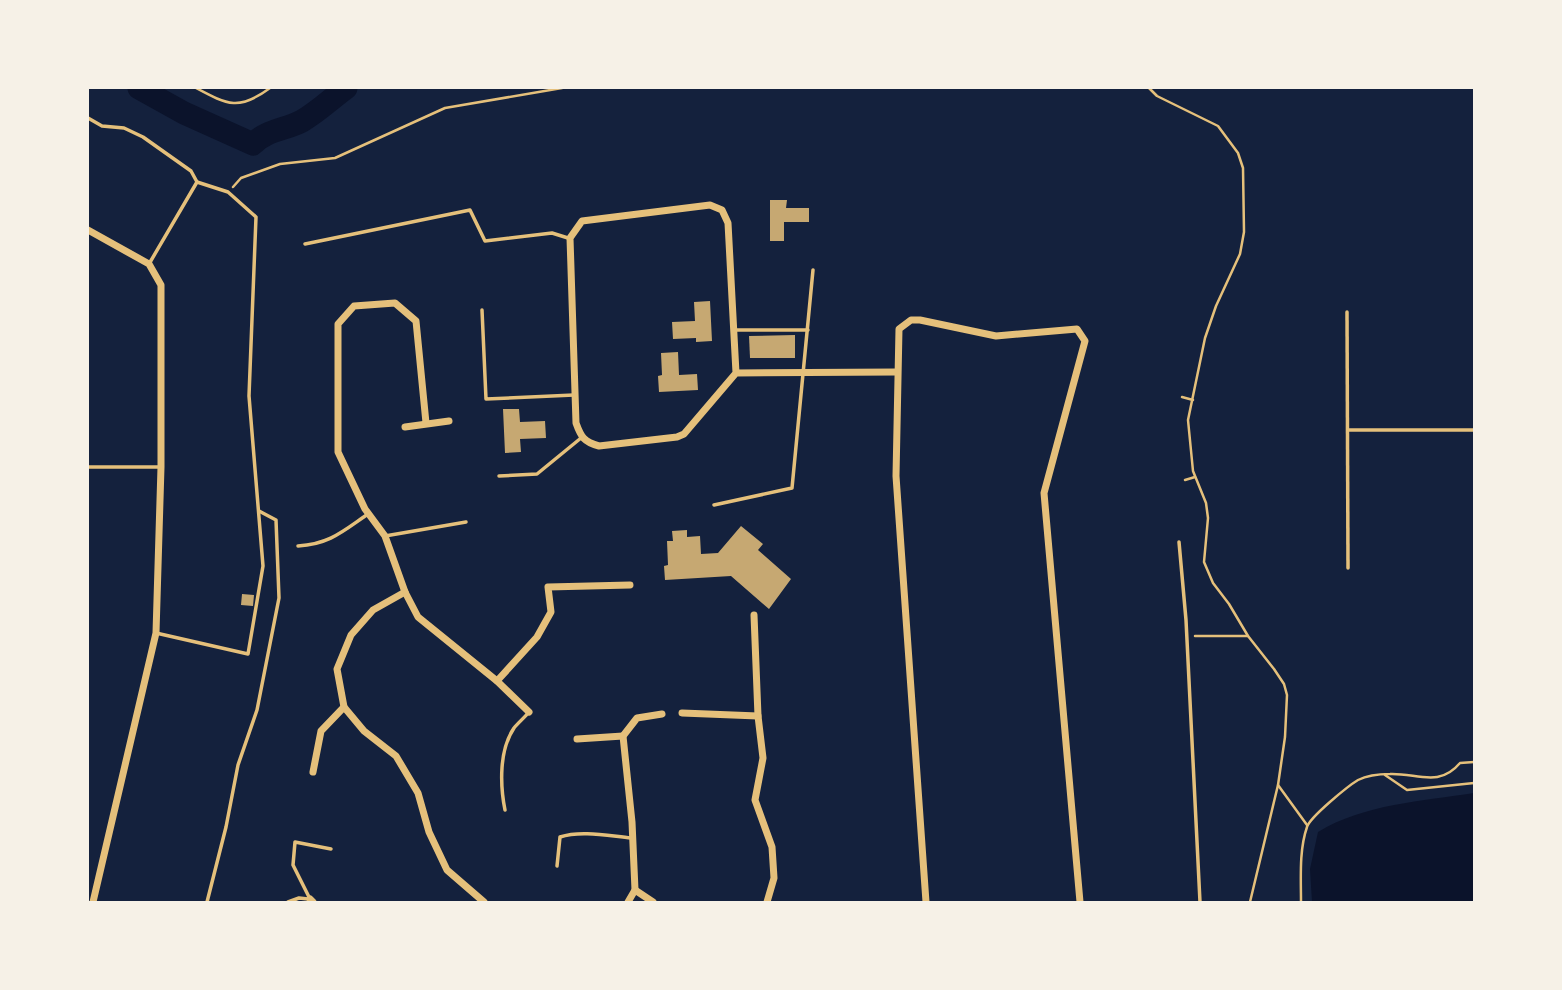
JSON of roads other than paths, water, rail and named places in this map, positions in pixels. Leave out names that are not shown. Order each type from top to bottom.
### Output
[{"type":"street","points":[[710,205],[718,207],[726,216],[736,373],[690,429],[677,437],[598,446],[581,438],[576,423],[570,238],[582,221],[710,205]]},
{"type":"street","points":[[88,230],[149,264],[161,285],[161,467],[156,634],[93,902]]},
{"type":"street","points":[[426,423],[416,321],[395,303],[354,306],[338,324],[338,452],[368,514],[385,536],[405,592],[418,617],[497,681],[529,712]]},
{"type":"street","points":[[926,902],[897,476],[899,329],[911,320],[996,336],[1077,329],[1085,341],[1044,493],[1080,902]]},
{"type":"street","points":[[736,373],[897,372]]},
{"type":"street","points":[[405,427],[449,421]]},
{"type":"street","points":[[497,681],[537,637],[551,612],[548,587],[630,584]]},
{"type":"street","points":[[405,592],[373,610],[351,635],[337,669],[344,707],[364,731],[396,756],[418,793],[429,832],[447,870],[478,900],[484,902]]},
{"type":"street","points":[[754,615],[758,716],[763,758],[755,800],[772,847],[774,878],[766,902]]},
{"type":"street","points":[[313,772],[321,731],[344,707]]},
{"type":"street","points":[[682,713],[758,716]]},
{"type":"street","points":[[628,902],[635,890],[623,736],[637,718],[662,714]]},
{"type":"street","points":[[577,739],[623,736]]},
{"type":"street","points":[[635,890],[653,902]]},
{"type":"lane","points":[[88,118],[102,126],[124,128],[144,137],[191,170],[197,182],[228,192],[256,217],[249,396],[263,566],[248,654],[156,634]]},
{"type":"lane","points":[[149,264],[197,182]]},
{"type":"lane","points":[[305,244],[470,210],[485,241],[552,233],[570,238]]},
{"type":"lane","points":[[713,505],[792,488],[813,270]]},
{"type":"lane","points":[[482,310],[486,399],[576,394]]},
{"type":"lane","points":[[1348,312],[1348,568]]},
{"type":"lane","points":[[732,330],[808,330]]},
{"type":"lane","points":[[1348,430],[1475,430]]},
{"type":"lane","points":[[499,476],[537,474],[581,438]]},
{"type":"lane","points":[[88,467],[161,467]]},
{"type":"lane","points":[[207,902],[238,765],[257,710],[279,598],[276,520],[257,510]]},
{"type":"lane","points":[[298,547],[328,541],[368,514]]},
{"type":"lane","points":[[385,536],[466,523]]},
{"type":"lane","points":[[1179,542],[1200,902]]},
{"type":"lane","points":[[505,810],[501,778],[508,741],[514,729],[529,712]]},
{"type":"lane","points":[[557,866],[560,837],[568,834],[633,838]]},
{"type":"lane","points":[[312,901],[293,865],[295,842],[331,849]]},
{"type":"lane","points":[[288,902],[299,898],[312,901]]},
{"type":"water","points":[[1474,793],[1474,902],[1312,902],[1310,869],[1318,832],[1374,809]]},
{"type":"waterway","points":[[139,88],[184,113],[253,144],[270,133],[302,121],[346,88]]}]
